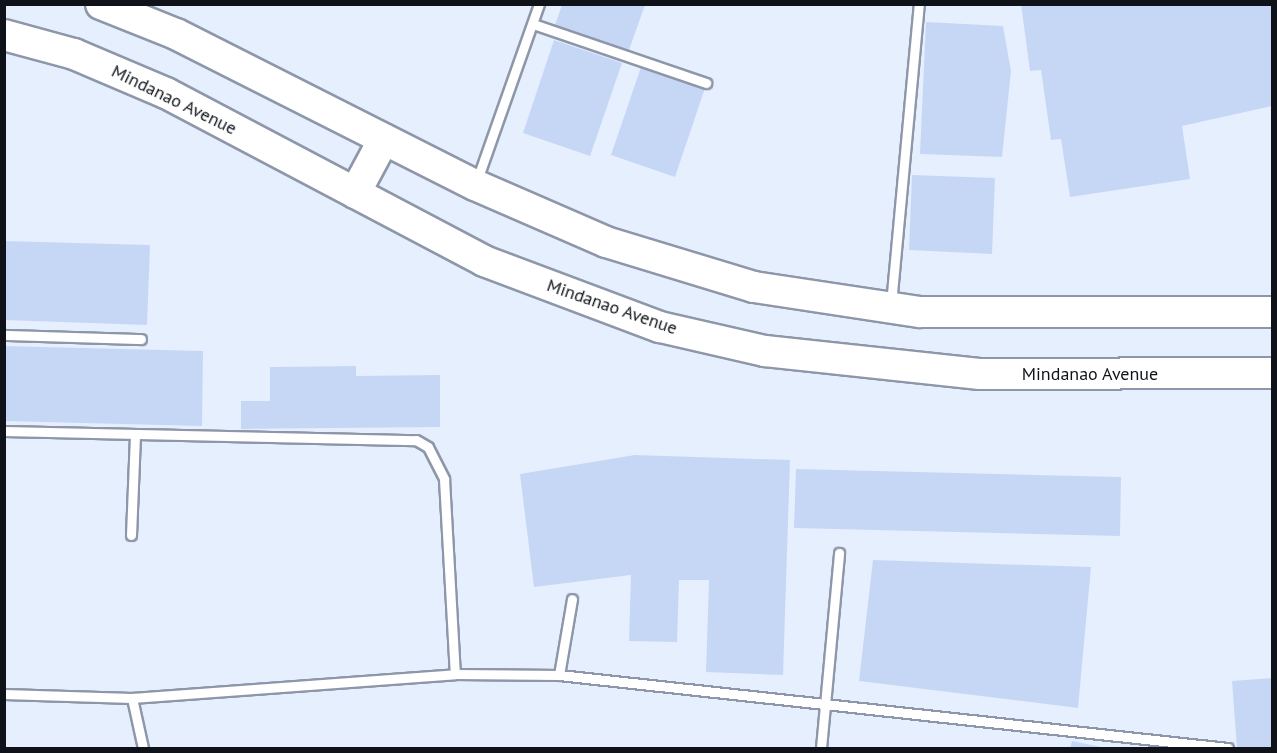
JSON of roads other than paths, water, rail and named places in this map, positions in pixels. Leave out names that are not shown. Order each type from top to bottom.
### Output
[{"type":"main road","points":[[101,4],[176,34],[475,185],[606,242],[754,287],[890,309],[991,314],[1272,312]]},
{"type":"main road","name":"Mindanao Avenue","points":[[4,35],[74,54],[166,93],[484,261],[660,327],[765,351],[979,374],[1272,373]]},
{"type":"main road","points":[[355,193],[384,140]]},
{"type":"lane","points":[[475,185],[539,4]]},
{"type":"lane","points":[[890,309],[919,4]]},
{"type":"lane","points":[[533,24],[706,83]]},
{"type":"lane","points":[[4,335],[141,339]]},
{"type":"lane","points":[[4,431],[397,438],[428,447],[444,479],[455,674]]},
{"type":"lane","points":[[131,535],[135,435]]},
{"type":"lane","points":[[821,748],[838,553]]},
{"type":"lane","points":[[559,675],[572,598]]},
{"type":"lane","points":[[4,694],[132,698],[455,674],[559,675],[826,702],[1228,748]]},
{"type":"lane","points":[[132,698],[143,748]]}]
